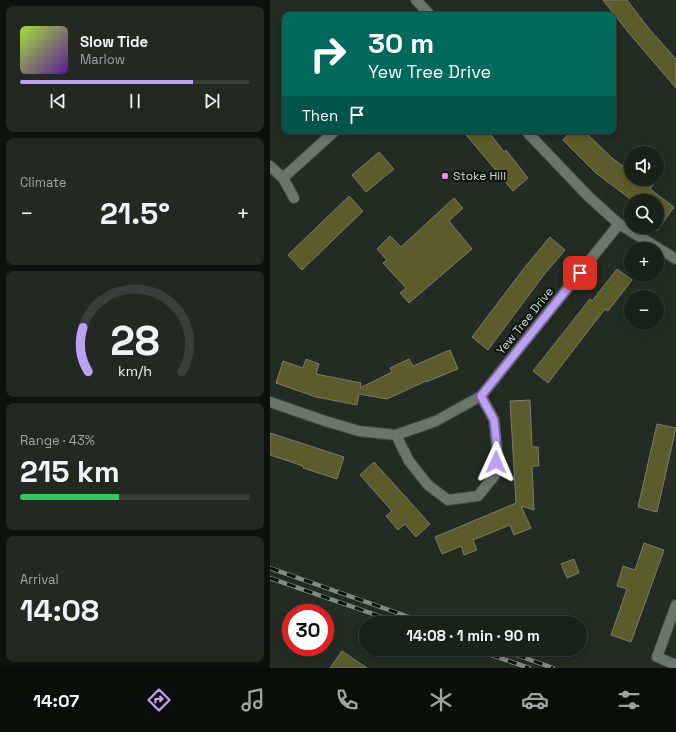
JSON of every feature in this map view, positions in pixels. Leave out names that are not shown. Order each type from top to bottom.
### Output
[{"type":"street","points":[[416,0],[427,12]]},
{"type":"street","points":[[283,178],[333,134]]},
{"type":"street","points":[[529,134],[590,197],[619,224],[676,259]]},
{"type":"street","points":[[270,166],[283,178],[294,198]]},
{"type":"street","name":"Yew Tree Drive","points":[[270,402],[359,431],[396,435],[436,421],[481,396],[619,224]]},
{"type":"street","points":[[396,435],[409,461],[428,485],[448,500],[478,496],[495,475],[497,449],[494,420],[481,396]]},
{"type":"street","points":[[676,605],[657,657],[676,664]]},
{"type":"building","points":[[603,0],[627,0],[650,30],[676,59],[676,88],[628,32],[616,17],[616,12],[612,12]]},
{"type":"building","points":[[466,134],[490,134],[504,152],[506,150],[528,178],[513,191]]},
{"type":"building","points":[[568,134],[587,134],[612,158],[624,167],[624,186],[652,186],[650,189],[657,194],[624,194],[596,173],[563,140]]},
{"type":"building","points":[[379,152],[394,169],[366,192],[352,175]]},
{"type":"building","points":[[349,196],[363,211],[302,270],[288,255]]},
{"type":"building","points":[[454,198],[463,208],[449,221],[472,249],[409,303],[400,293],[406,288],[383,263],[387,260],[377,249],[390,236],[401,247]]},
{"type":"building","points":[[664,200],[674,207],[664,221]]},
{"type":"building","points":[[550,237],[565,250],[543,276],[488,350],[472,337],[525,267]]},
{"type":"building","points":[[617,269],[624,274],[624,282],[630,282],[608,311],[605,309],[548,383],[533,371],[590,299],[592,301]]},
{"type":"building","points":[[450,350],[458,369],[426,381],[387,399],[359,394],[357,405],[316,397],[276,383],[283,361],[303,368],[306,359],[319,364],[316,374],[361,383],[360,388],[392,372],[390,368],[409,359],[413,366]]},
{"type":"building","points":[[530,400],[532,447],[538,447],[539,466],[532,466],[534,510],[521,506],[531,528],[514,535],[510,525],[473,540],[477,550],[464,555],[461,546],[442,554],[435,537],[516,503],[510,401]]},
{"type":"building","points":[[657,424],[676,428],[657,512],[638,507]]},
{"type":"building","points":[[270,433],[344,457],[337,479],[270,455]]},
{"type":"building","points":[[374,462],[430,524],[416,537],[405,524],[398,530],[386,516],[392,511],[360,475]]},
{"type":"building","points":[[644,543],[664,550],[631,642],[611,635],[627,589],[617,586],[623,566],[635,570]]},
{"type":"building","points":[[574,559],[579,573],[567,578],[561,564]]},
{"type":"building","points":[[342,651],[367,668],[330,668]]},
{"type":"railway","points":[[270,568],[406,616]]},
{"type":"railway","points":[[270,578],[379,616]]},
{"type":"railway","points":[[494,656],[529,668]]},
{"type":"railway","points":[[520,656],[553,668]]},
{"type":"place","name":"Stoke Hill","points":[[445,176]]},
{"type":"route","points":[[496,462],[497,449],[494,420],[481,396],[580,273]]}]
